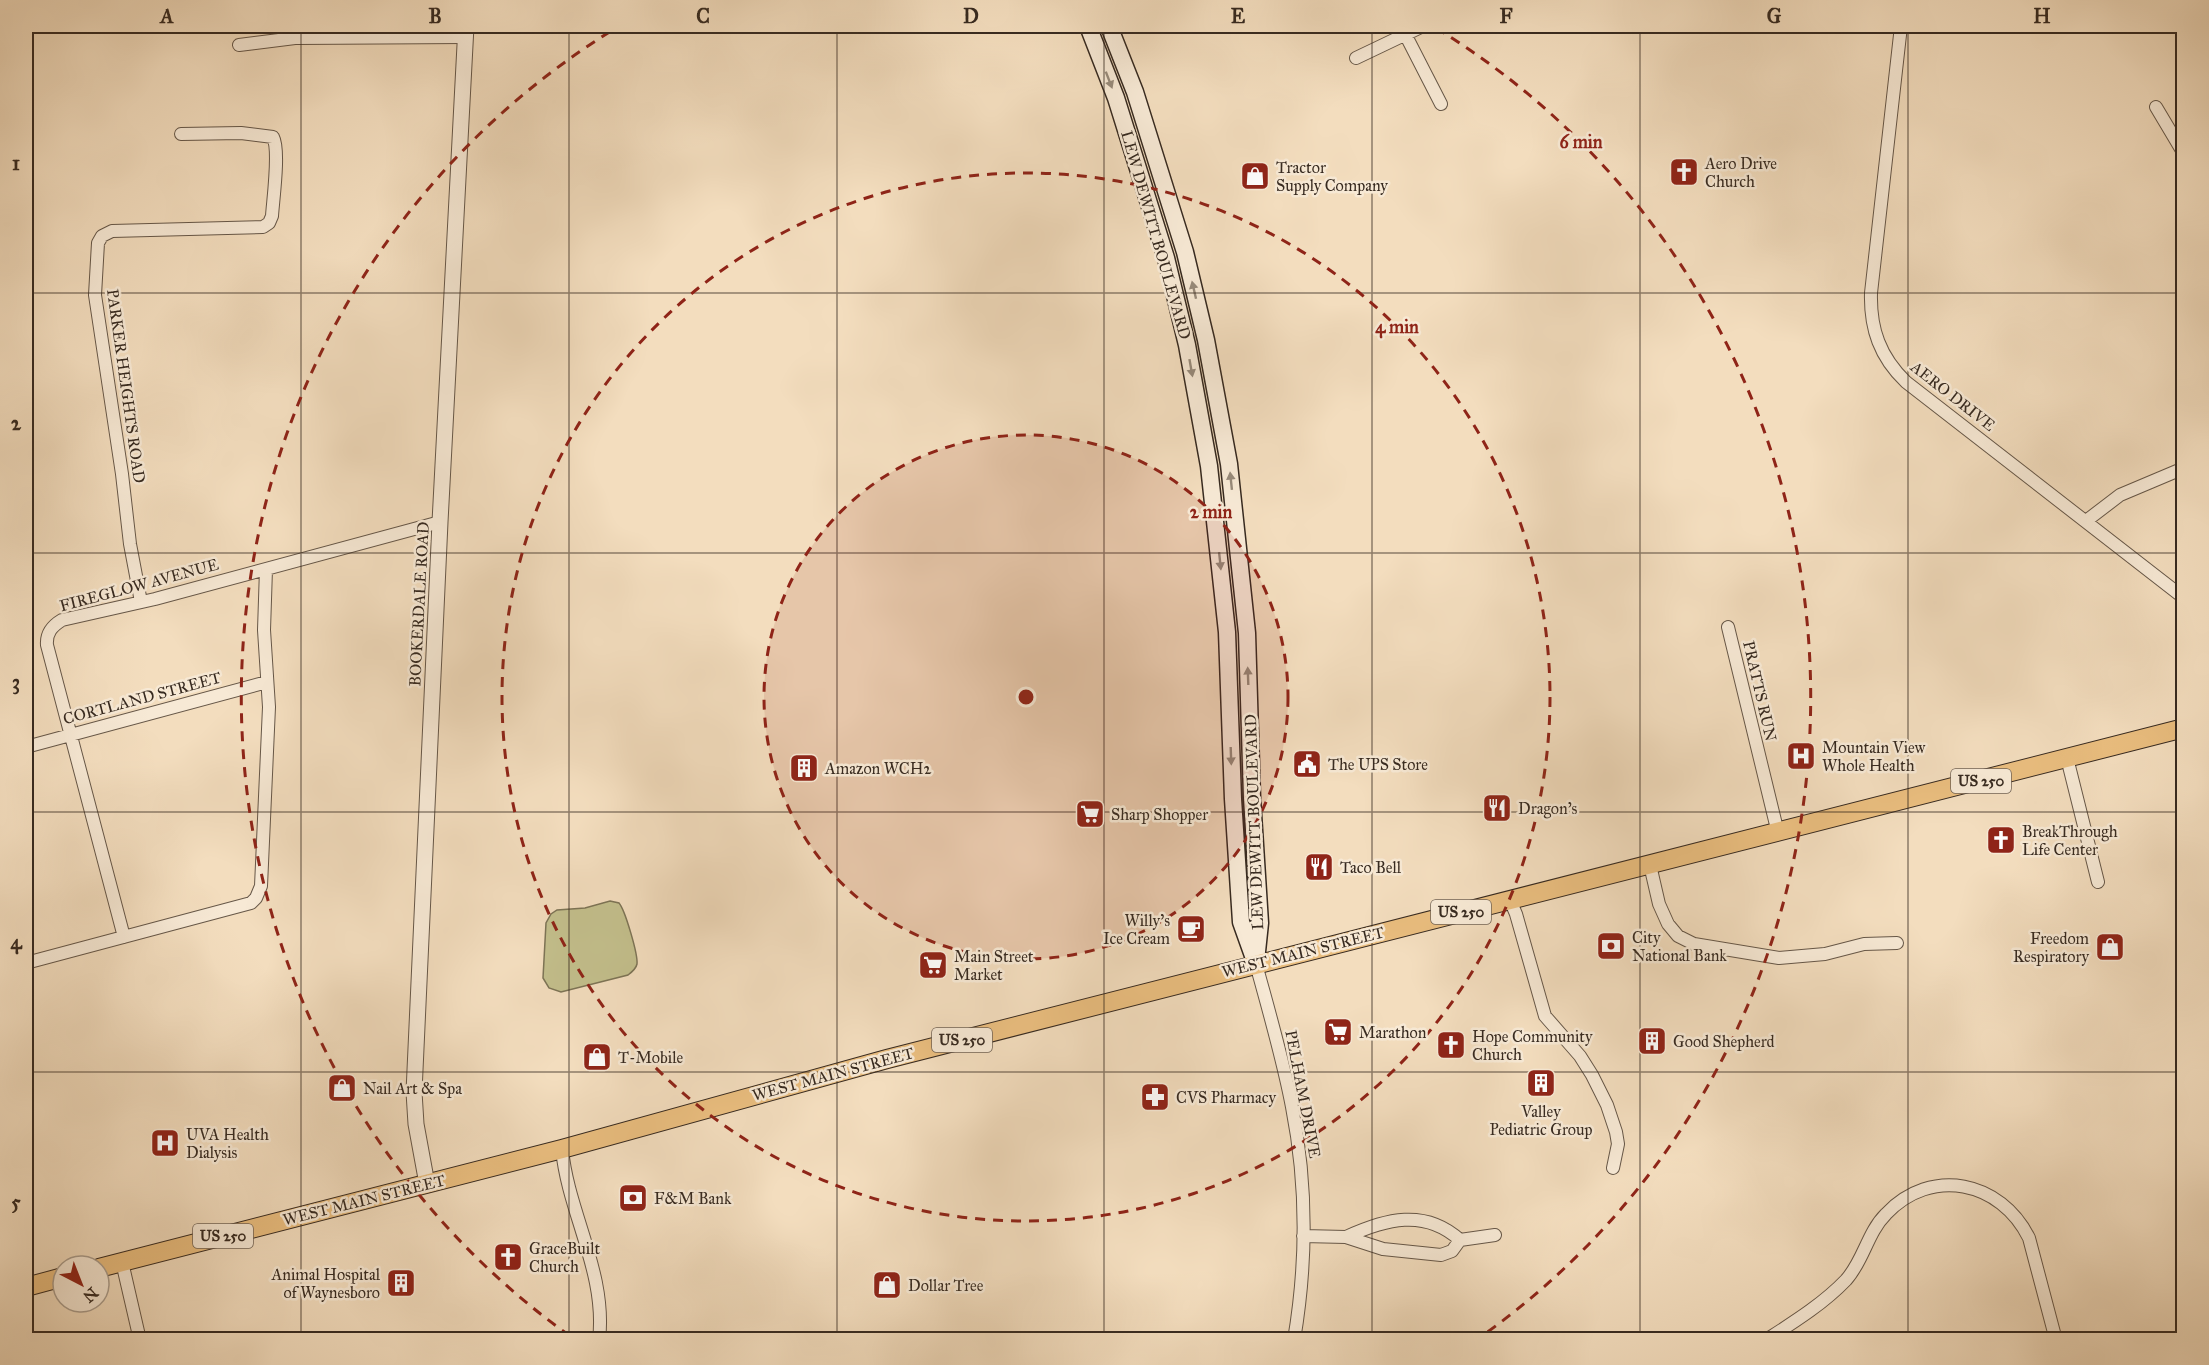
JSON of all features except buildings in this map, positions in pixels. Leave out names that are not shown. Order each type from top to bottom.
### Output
[{"type":"main road","name":"LEW DEWITT BOULEVARD","points":[[1088,26],[1116,98],[1166,258],[1187,345],[1209,466],[1227,632],[1233,799],[1241,922],[1256,964]]},
{"type":"main road","name":"LEW DEWITT BOULEVARD","points":[[1109,26],[1135,92],[1185,252],[1206,340],[1229,464],[1247,633],[1252,798],[1260,923],[1256,964]]},
{"type":"main road","name":"US 250","points":[[1778,833],[2184,728]]},
{"type":"main road","name":"WEST MAIN STREET","points":[[111,1265],[562,1149],[747,1096],[1256,964],[1778,833]]},
{"type":"main road","points":[[26,1287],[51,1280]]},
{"type":"street","points":[[1356,58],[1404,30],[1423,26]]},
{"type":"street","name":"AERO DRIVE","points":[[1901,26],[1871,293],[1872,320],[1878,344],[1895,371],[1906,382],[2184,598]]},
{"type":"street","points":[[1404,30],[1441,104]]},
{"type":"street","points":[[239,45],[296,39],[466,31]]},
{"type":"street","name":"BOOKERDALE ROAD","points":[[427,1184],[414,1104],[440,522],[466,31]]},
{"type":"street","points":[[2156,107],[2184,154]]},
{"type":"street","name":"PARKER HEIGHTS ROAD","points":[[141,602],[130,544],[122,474],[97,321],[95,268],[98,243],[102,236],[112,231],[254,228],[263,227],[269,223],[272,216],[276,155],[273,137],[241,133],[181,134]]},
{"type":"street","points":[[2086,521],[2120,495],[2184,468]]},
{"type":"street","name":"FIREGLOW AVENUE","points":[[124,937],[47,645],[50,630],[62,620],[141,602],[440,522]]},
{"type":"street","points":[[26,963],[251,903],[256,898],[261,886],[268,718],[264,630],[266,569]]},
{"type":"street","name":"PRATTS RUN","points":[[1728,627],[1778,833]]},
{"type":"street","name":"CORTLAND STREET","points":[[26,747],[267,682]]},
{"type":"street","points":[[2067,758],[2098,882]]},
{"type":"street","points":[[1650,865],[1659,904],[1668,924],[1678,936],[1694,944],[1779,958],[1825,954],[1864,944],[1897,943]]},
{"type":"street","points":[[1510,900],[1545,1016],[1580,1056],[1607,1105],[1618,1144],[1613,1168]]},
{"type":"street","name":"PELHAM DRIVE","points":[[1256,964],[1292,1107],[1301,1171],[1303,1236],[1294,1340]]},
{"type":"street","points":[[562,1149],[568,1187],[595,1276],[600,1304],[599,1340]]},
{"type":"street","points":[[1766,1340],[1833,1293],[1855,1271],[1875,1228],[1895,1205],[1931,1186],[1948,1185],[1964,1186],[1992,1197],[2004,1204],[2022,1226],[2029,1238],[2056,1340]]},
{"type":"street","points":[[1346,1237],[1382,1222],[1399,1218],[1445,1228],[1460,1240]]},
{"type":"street","points":[[1303,1236],[1346,1237],[1383,1249],[1441,1255],[1452,1251],[1460,1240],[1495,1235]]},
{"type":"street","points":[[122,1262],[140,1340]]},
{"type":"shaded area","points":[[610,901],[619,903],[631,932],[637,964],[635,969],[628,975],[561,992],[549,988],[543,978],[546,923],[551,914],[557,910],[585,908]]},
{"type":"place","name":"Aero Drive Church","points":[[1684,172]]},
{"type":"place","name":"Tractor Supply Company","points":[[1255,176]]},
{"type":"place","name":"Mountain View Whole Health","points":[[1801,756]]},
{"type":"place","name":"The UPS Store","points":[[1307,764]]},
{"type":"place","name":"Amazon WCH2","points":[[804,768]]},
{"type":"place","name":"Dragon's","points":[[1497,808]]},
{"type":"place","name":"Sharp Shopper","points":[[1090,814]]},
{"type":"place","name":"BreakThrough Life Center","points":[[2001,840]]},
{"type":"place","name":"Taco Bell","points":[[1319,867]]},
{"type":"place","name":"Willy's Ice Cream","points":[[1191,929]]},
{"type":"place","name":"City National Bank","points":[[1611,946]]},
{"type":"place","name":"Freedom Respiratory","points":[[2110,947]]},
{"type":"place","name":"Main Street Market","points":[[933,965]]},
{"type":"place","name":"Marathon","points":[[1338,1032]]},
{"type":"place","name":"Good Shepherd","points":[[1652,1041]]},
{"type":"place","name":"Hope Community Church","points":[[1451,1045]]},
{"type":"place","name":"T-Mobile","points":[[597,1057]]},
{"type":"place","name":"Valley Pediatric Group","points":[[1541,1083]]},
{"type":"place","name":"Nail Art & Spa","points":[[342,1088]]},
{"type":"place","name":"CVS Pharmacy","points":[[1155,1097]]},
{"type":"place","name":"UVA Health Dialysis","points":[[165,1143]]},
{"type":"place","name":"F&M Bank","points":[[633,1198]]},
{"type":"place","name":"GraceBuilt Church","points":[[508,1257]]},
{"type":"place","name":"Animal Hospital of Waynesboro","points":[[401,1283]]},
{"type":"place","name":"Dollar Tree","points":[[887,1285]]}]
